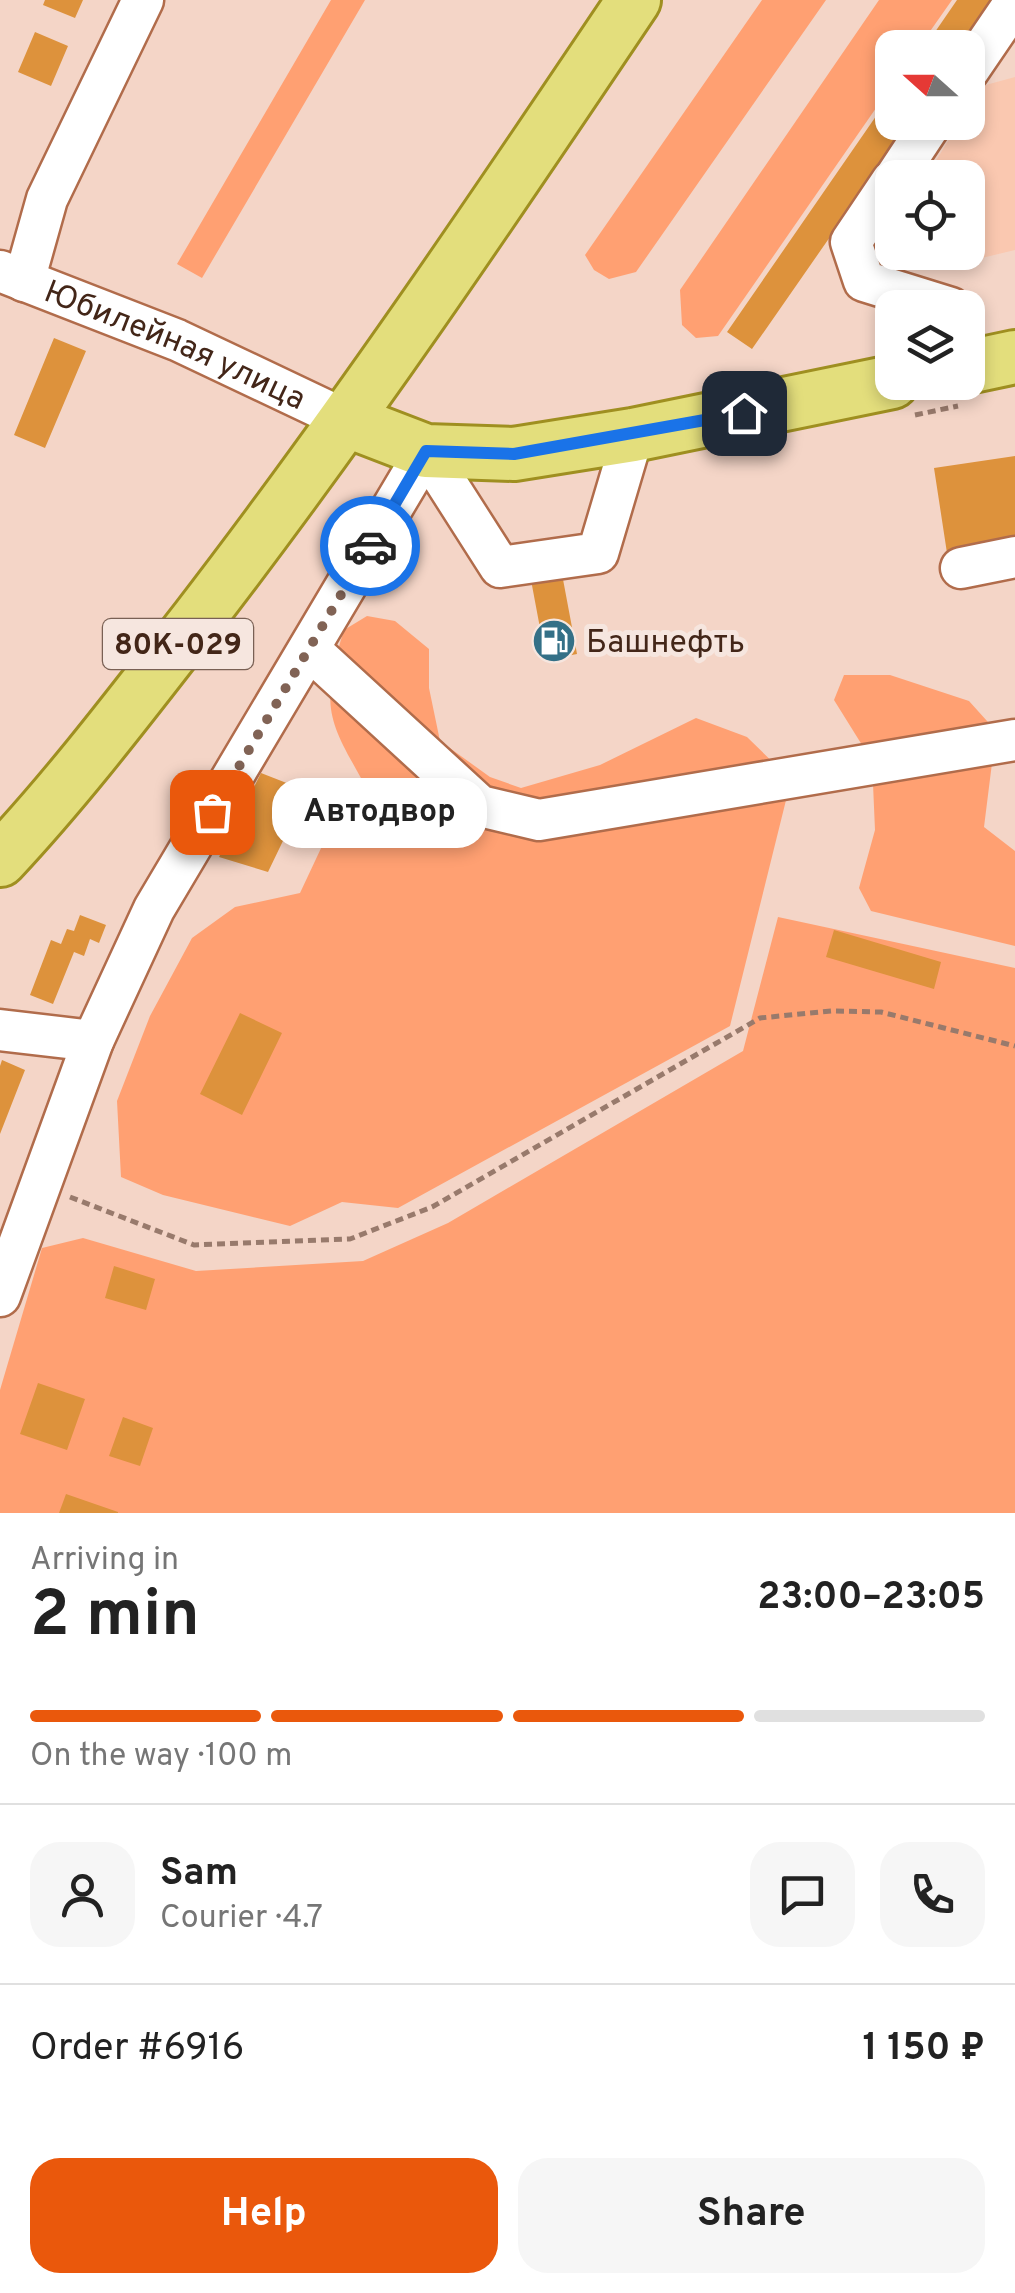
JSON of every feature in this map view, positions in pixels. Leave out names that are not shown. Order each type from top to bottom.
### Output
[{"type":"main road","name":"80К-029","points":[[0,860],[59,798],[348,422],[634,0]]},
{"type":"main road","points":[[348,422],[426,451],[514,454],[633,436],[875,386]]},
{"type":"street","points":[[12,276],[143,0]]},
{"type":"street","points":[[985,47],[1015,2]]},
{"type":"street","points":[[875,207],[851,242],[864,281],[893,290]]},
{"type":"street","name":"Юбилейная улица","points":[[12,276],[177,340],[348,422]]},
{"type":"street","points":[[0,1296],[93,1041],[154,910],[426,451],[500,567],[598,553],[633,436]]},
{"type":"street","points":[[961,568],[1015,557]]},
{"type":"street","points":[[308,650],[480,806],[538,820],[1015,740]]},
{"type":"street","points":[[0,1030],[93,1041]]},
{"type":"path","points":[[39,1186],[194,1245],[350,1240],[432,1207],[760,1018],[881,1012],[1015,1046]]},
{"type":"shaded area","points":[[331,0],[365,0],[202,278],[177,264]]},
{"type":"shaded area","points":[[762,0],[826,0],[636,272],[609,279],[594,270],[585,255]]},
{"type":"shaded area","points":[[879,0],[952,0],[931,30],[875,30],[875,110],[718,336],[696,338],[682,325],[680,290]]},
{"type":"shaded area","points":[[1015,77],[1015,250],[985,257],[985,160],[936,160],[949,140],[985,140],[985,85]]},
{"type":"shaded area","points":[[367,616],[395,621],[429,649],[429,688],[440,741],[490,777],[521,788],[600,765],[696,718],[747,737],[791,780],[730,1026],[398,1208],[342,1202],[290,1226],[163,1195],[121,1177],[117,1101],[150,1016],[192,938],[235,907],[300,893],[323,844],[357,833],[370,794],[337,732],[330,699],[344,630]]},
{"type":"shaded area","points":[[844,675],[890,675],[969,701],[996,731],[984,827],[1015,851],[1015,946],[871,911],[859,888],[875,830],[872,761],[834,700]]},
{"type":"shaded area","points":[[778,917],[1015,968],[1015,1513],[0,1513],[0,1390],[42,1248],[83,1238],[196,1271],[363,1261],[448,1223],[743,1051]]},
{"type":"building","points":[[45,0],[83,0],[75,18],[43,5]]},
{"type":"building","points":[[957,0],[995,0],[974,30],[936,30]]},
{"type":"building","points":[[35,32],[68,46],[51,86],[18,72]]},
{"type":"building","points":[[875,118],[875,140],[897,140],[884,160],[875,160],[875,172],[752,349],[727,332]]},
{"type":"building","points":[[54,338],[86,351],[45,448],[14,435]]},
{"type":"building","points":[[1015,456],[1015,542],[947,553],[934,468]]},
{"type":"building","points":[[556,542],[577,654],[546,660],[525,548]]},
{"type":"building","points":[[261,773],[307,791],[268,872],[219,857]]},
{"type":"building","points":[[80,915],[106,925],[99,943],[90,939],[84,956],[74,952],[53,1004],[30,995],[51,940],[61,944],[67,929],[74,931]]},
{"type":"building","points":[[834,930],[941,962],[934,989],[826,957]]},
{"type":"building","points":[[240,1013],[282,1033],[242,1115],[200,1094]]},
{"type":"building","points":[[2,1060],[25,1070],[0,1134],[0,1066]]},
{"type":"building","points":[[114,1266],[155,1279],[146,1310],[105,1298]]},
{"type":"building","points":[[38,1383],[85,1399],[67,1450],[20,1434]]},
{"type":"building","points":[[123,1417],[153,1428],[140,1466],[109,1456]]},
{"type":"building","points":[[66,1494],[118,1512],[118,1513],[59,1513]]},
{"type":"way so far","points":[[212,812],[370,546]]},
{"type":"place","name":"Башнефть","points":[[554,641]]},
{"type":"place","name":"Автодвор","points":[[212,812]]},
{"type":"route","points":[[370,546],[426,451],[514,454],[633,436],[744,413]]}]
